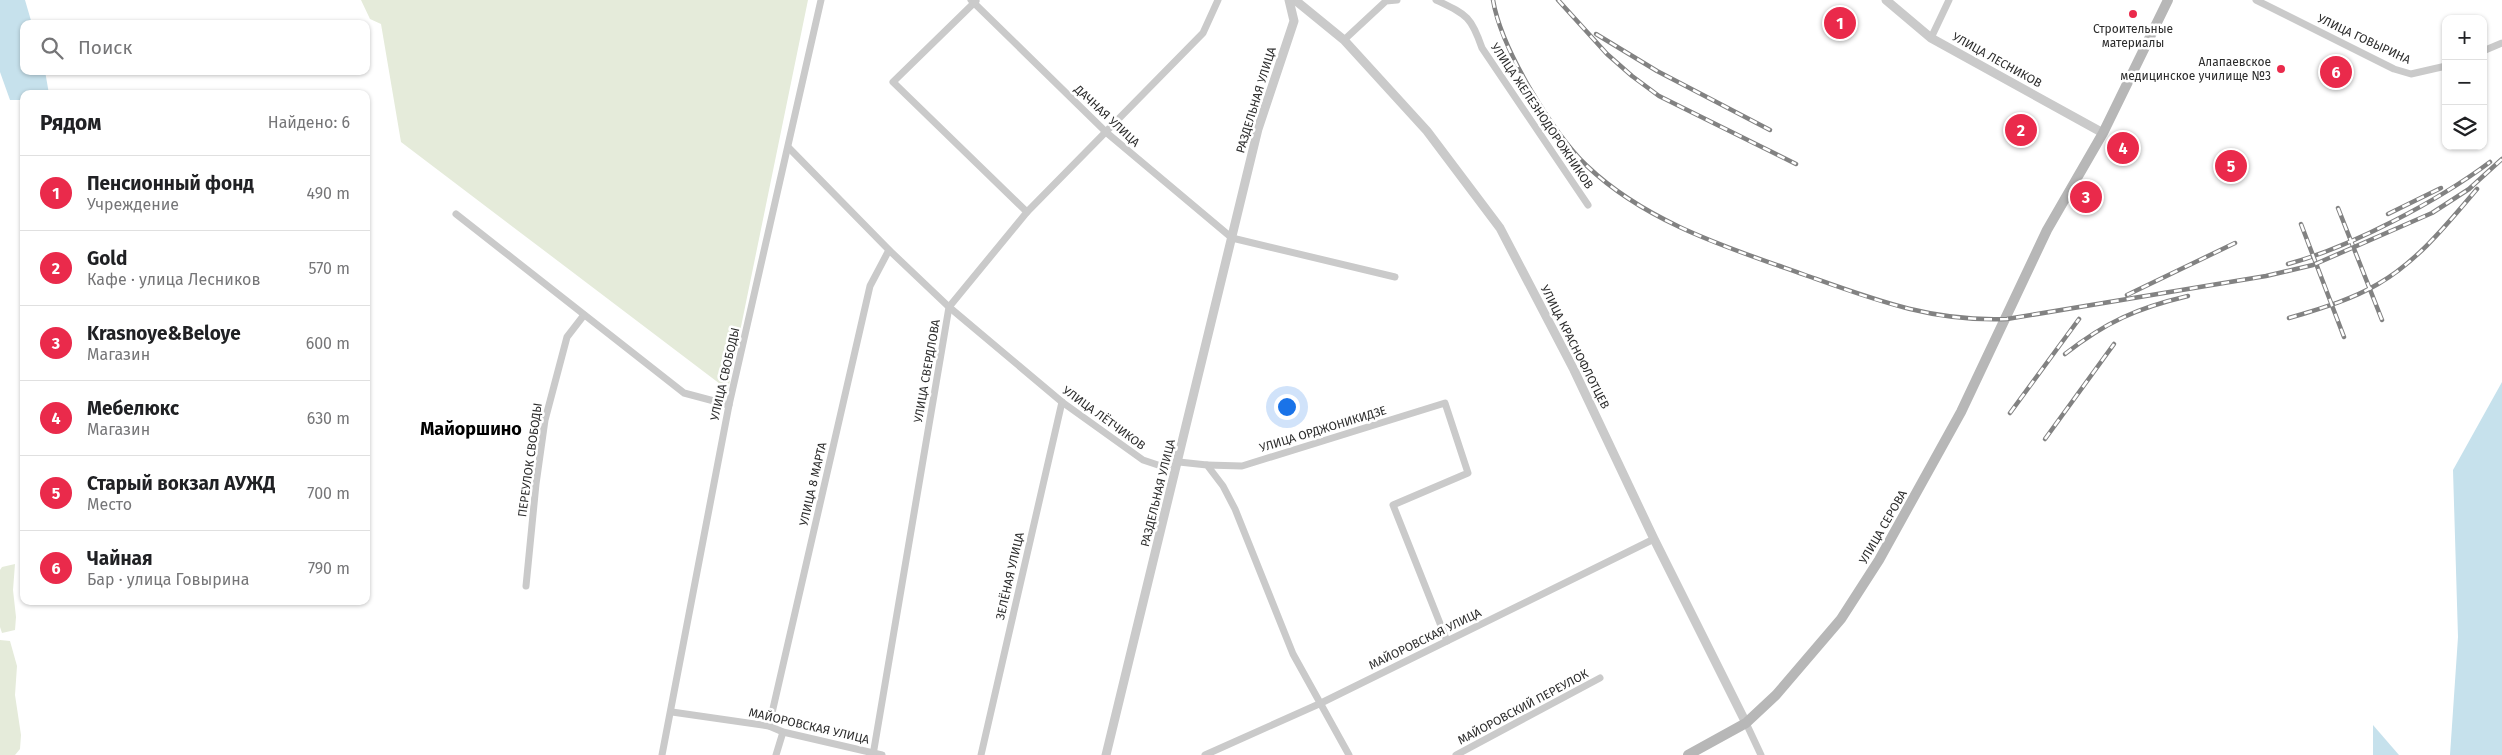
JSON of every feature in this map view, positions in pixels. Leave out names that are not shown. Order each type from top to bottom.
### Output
[{"type":"main road","name":"УЛИЦА СЕРОВА","points":[[1688,755],[1746,722],[1776,695],[1841,619],[1879,560],[1961,412],[2007,319],[2047,230],[2103,133],[2168,0]]},
{"type":"street","name":"УЛИЦА СВОБОДЫ","points":[[662,755],[672,712],[729,405],[789,148],[821,0]]},
{"type":"street","name":"УЛИЦА СВЕРДЛОВА","points":[[874,754],[950,307],[1027,212],[1107,133],[1203,33],[1218,0]]},
{"type":"street","name":"РАЗДЕЛЬНАЯ УЛИЦА","points":[[1106,755],[1179,462],[1258,129],[1294,21],[1290,0]]},
{"type":"street","name":"УЛИЦА КРАСНОФЛОТЦЕВ","points":[[1295,0],[1344,40],[1427,131],[1500,228],[1574,370],[1654,539],[1761,755]]},
{"type":"street","points":[[1344,40],[1386,1],[1397,0]]},
{"type":"street","name":"УЛИЦА ЖЕЛЕЗНОДОРОЖНИКОВ","points":[[1436,0],[1456,10],[1473,23],[1482,48],[1588,205]]},
{"type":"street","name":"УЛИЦА ЛЕСНИКОВ","points":[[1886,0],[1931,38],[2103,133]]},
{"type":"street","points":[[1931,38],[1949,0]]},
{"type":"street","name":"УЛИЦА ГОВЫРИНА","points":[[2256,0],[2394,69],[2412,74],[2442,68]]},
{"type":"street","name":"ДАЧНАЯ УЛИЦА","points":[[1027,212],[894,82],[974,1],[1107,133],[1232,238]]},
{"type":"street","points":[[2487,49],[2502,43]]},
{"type":"street","name":"УЛИЦА ЛЁТЧИКОВ","points":[[789,148],[889,250],[950,307],[1062,402],[1143,460],[1160,466],[1179,462],[1207,464]]},
{"type":"street","points":[[456,214],[684,393],[729,405]]},
{"type":"street","points":[[1232,238],[1395,277]]},
{"type":"street","name":"УЛИЦА 8 МАРТА","points":[[769,726],[870,286],[889,250]]},
{"type":"street","name":"ПЕРЕУЛОК СВОБОДЫ","points":[[526,586],[536,484],[545,420],[567,337],[584,315]]},
{"type":"street","name":"ЗЕЛЁНАЯ УЛИЦА","points":[[981,755],[1062,402]]},
{"type":"street","name":"УЛИЦА ОРДЖОНИКИДЗЕ","points":[[1207,464],[1242,466],[1445,403],[1468,473],[1393,505],[1447,641]]},
{"type":"street","points":[[1207,464],[1223,486],[1235,509],[1293,654],[1319,704],[1349,755]]},
{"type":"street","name":"МАЙОРОВСКАЯ УЛИЦА","points":[[1204,755],[1319,704],[1654,539]]},
{"type":"street","name":"МАЙОРОВСКИЙ ПЕРЕУЛОК","points":[[1456,755],[1600,678]]},
{"type":"street","name":"МАЙОРОВСКАЯ УЛИЦА","points":[[672,712],[769,726],[783,732],[882,755]]},
{"type":"street","points":[[776,755],[783,732]]},
{"type":"green space","points":[[361,0],[808,0],[728,390],[401,142],[381,24],[370,19]]},
{"type":"green space","points":[[15,564],[13,590],[16,617],[15,630],[2,633],[0,627],[0,570],[2,567]]},
{"type":"green space","points":[[0,640],[10,641],[17,666],[15,695],[21,735],[20,749],[15,755],[0,755]]},
{"type":"water","points":[[0,0],[25,0],[31,20],[20,20],[20,75],[46,75],[48,90],[20,90],[20,100],[10,100],[0,72]]},
{"type":"water","points":[[2502,382],[2502,755],[2450,755],[2458,637],[2453,470]]},
{"type":"water","points":[[2373,725],[2399,755],[2373,755]]},
{"type":"railway","points":[[1493,0],[1507,45],[1523,77],[1542,108],[1555,128],[1579,157],[1610,186],[1662,218],[1718,244],[1880,301],[1904,308],[1954,317],[2007,319],[2266,276],[2313,265],[2432,213],[2469,189],[2502,159]]},
{"type":"railway","points":[[1558,0],[1607,54],[1659,96],[1796,164]]},
{"type":"railway","points":[[1596,34],[1657,71],[1770,130]]},
{"type":"railway","points":[[2288,264],[2366,235],[2420,207],[2490,162]]},
{"type":"railway","points":[[2388,214],[2441,188]]},
{"type":"railway","points":[[2289,318],[2323,308],[2368,290],[2393,275],[2432,241],[2477,189]]},
{"type":"railway","points":[[2338,208],[2382,320]]},
{"type":"railway","points":[[2301,224],[2344,337]]},
{"type":"railway","points":[[2127,295],[2235,243]]},
{"type":"railway","points":[[2065,354],[2094,333],[2137,311],[2188,296]]},
{"type":"railway","points":[[2010,413],[2079,319]]},
{"type":"railway","points":[[2045,439],[2114,344]]},
{"type":"place","name":"Строительные материалы","points":[[2133,14]]},
{"type":"place","name":"Пенсионный фонд","points":[[1840,23]]},
{"type":"place","name":"Алапаевское медицинское училище №3","points":[[2281,69]]},
{"type":"place","name":"Чайная","points":[[2336,72]]},
{"type":"place","name":"Gold","points":[[2021,130]]},
{"type":"place","name":"Мебелюкс","points":[[2123,148]]},
{"type":"place","name":"Старый вокзал АУЖД","points":[[2231,166]]},
{"type":"place","name":"Krasnoye&Beloye","points":[[2086,197]]},
{"type":"district","name":"Майоршино","points":[[471,429]]}]
